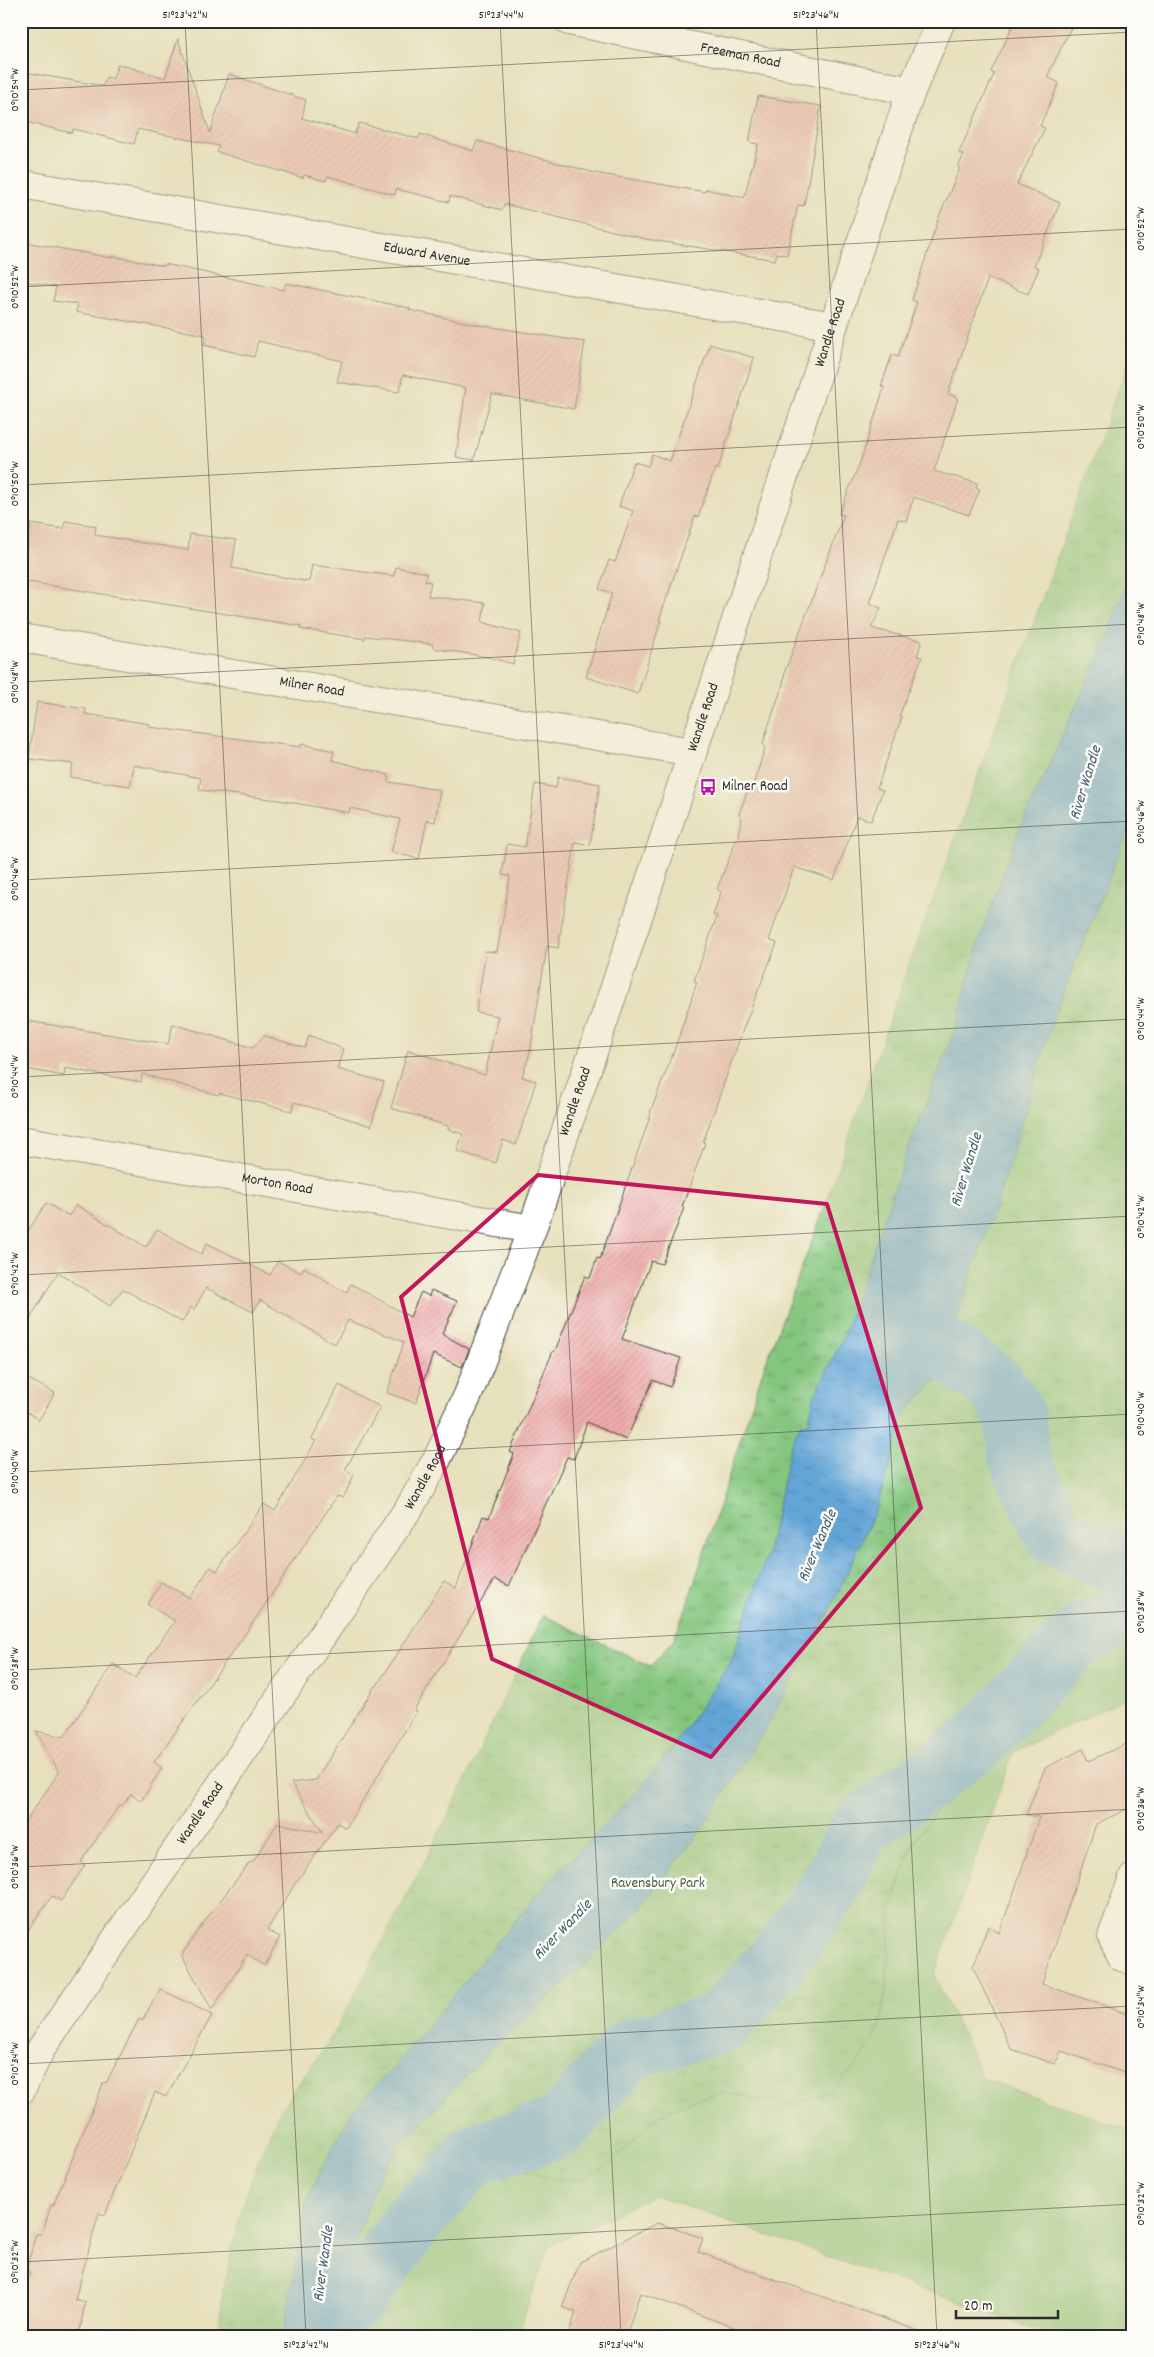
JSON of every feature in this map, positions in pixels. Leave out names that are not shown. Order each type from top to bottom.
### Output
[{"type":"street","name":"Freeman Road","points":[[569,21],[911,92]]},
{"type":"street","name":"Wandle Road","points":[[21,2090],[41,2049],[411,1505],[437,1459],[468,1395],[532,1229],[606,1017],[911,92],[941,21]]},
{"type":"street","name":"Edward Avenue","points":[[21,184],[834,326]]},
{"type":"street","name":"Milner Road","points":[[21,638],[692,752]]},
{"type":"street","name":"Morton Road","points":[[21,1140],[532,1229]]},
{"type":"street","points":[[1133,1878],[1112,1937],[1122,1957],[1133,1961]]},
{"type":"highlighted area","points":[[538,1175],[827,1204],[921,1508],[711,1757],[492,1659],[401,1297]]},
{"type":"green space","name":"Ravensbury Park","points":[[1133,349],[1133,1622],[1106,1634],[1083,1649],[989,1747],[943,1800],[911,1847],[892,1906],[886,1990],[880,2025],[859,2063],[832,2090],[793,2105],[724,2093],[695,2100],[660,2115],[609,2164],[581,2180],[554,2179],[503,2163],[485,2165],[473,2173],[427,2223],[359,2317],[356,2336],[218,2336],[225,2282],[238,2226],[255,2171],[276,2120],[341,2021],[422,1868],[543,1615],[650,1666],[673,1641],[686,1608],[763,1370],[820,1220],[899,993]]},
{"type":"green space","points":[[1133,1622],[1133,1695],[1013,1752],[934,1976],[984,2079],[1133,2131],[1133,2336],[1056,2336],[654,2195],[549,2246],[517,2336],[356,2336],[359,2317],[427,2223],[473,2173],[485,2165],[502,2163],[554,2179],[609,2164],[660,2115],[695,2100],[724,2093],[793,2105],[832,2090],[859,2063],[880,2025],[886,1990],[892,1905],[911,1847],[943,1800],[989,1747],[1083,1649],[1106,1634]]},
{"type":"water","name":"River Wandle","points":[[1133,567],[1133,818],[1056,1011],[1001,1190],[954,1325],[948,1366],[906,1413],[876,1509],[834,1602],[771,1719],[700,1832],[642,1906],[591,1959],[493,2047],[401,2145],[376,2183],[356,2241],[352,2268],[356,2279],[359,2317],[356,2336],[283,2336],[304,2215],[312,2188],[353,2109],[397,2064],[538,1893],[642,1786],[673,1747],[731,1662],[767,1555],[791,1444],[801,1423],[808,1424],[814,1398],[843,1338],[905,1157],[955,1030],[977,947],[1019,830],[1105,643]]},
{"type":"building","points":[[1015,21],[1074,21],[1047,77],[1059,83],[1040,126],[1045,128],[1017,184],[1060,203],[1034,266],[1039,268],[1028,294],[988,278],[948,394],[958,398],[934,471],[977,483],[976,488],[980,489],[969,515],[914,497],[906,521],[898,519],[869,603],[881,608],[871,628],[922,641],[917,656],[922,657],[899,717],[902,717],[877,788],[883,790],[871,821],[857,816],[834,880],[794,867],[769,940],[777,943],[745,1024],[703,1142],[705,1143],[682,1207],[684,1208],[662,1264],[651,1261],[622,1339],[681,1358],[670,1387],[653,1380],[626,1440],[587,1422],[574,1459],[567,1457],[509,1586],[495,1579],[414,1710],[417,1711],[346,1828],[338,1823],[295,1884],[267,1930],[280,1937],[264,1966],[247,1955],[212,2010],[182,1955],[198,1930],[249,1863],[253,1862],[278,1823],[323,1833],[291,1783],[316,1780],[444,1581],[456,1588],[483,1516],[489,1518],[514,1454],[510,1452],[553,1351],[555,1351],[585,1276],[590,1278],[597,1258],[600,1259],[697,982],[694,981],[717,916],[713,915],[721,892],[717,889],[739,833],[742,819],[739,814],[749,787],[753,786],[765,748],[763,745],[765,736],[783,684],[785,671],[844,515],[839,514],[861,460],[884,387],[881,386],[892,355],[898,357],[917,302],[912,300],[939,217],[964,155],[959,153],[994,74],[991,72]]},
{"type":"building","points":[[178,39],[210,133],[229,74],[306,100],[302,118],[355,134],[359,123],[419,139],[420,134],[473,151],[477,141],[595,173],[705,192],[706,189],[744,198],[758,144],[749,142],[758,96],[821,106],[804,206],[798,205],[787,255],[777,253],[775,260],[646,239],[504,204],[502,210],[450,196],[449,202],[396,189],[395,195],[328,176],[326,181],[304,175],[303,178],[217,152],[219,146],[138,129],[134,144],[73,129],[72,133],[21,121],[21,106],[29,73],[103,86],[106,77],[113,79],[118,64],[165,78]]},
{"type":"building","points":[[25,242],[112,258],[112,256],[164,266],[165,264],[284,290],[286,283],[410,308],[409,310],[474,324],[585,342],[574,409],[492,394],[474,460],[456,457],[466,388],[403,375],[399,392],[337,382],[342,361],[258,341],[254,357],[204,345],[206,335],[76,312],[78,304],[53,301],[56,287],[21,281],[21,257]]},
{"type":"building","points":[[710,344],[754,358],[718,469],[715,468],[698,517],[695,516],[659,620],[661,620],[638,694],[586,677],[612,593],[599,589],[609,560],[615,562],[633,511],[619,506],[634,462],[648,466],[652,454],[670,461]]},
{"type":"building","points":[[65,521],[96,526],[95,535],[188,550],[190,534],[236,540],[232,568],[309,582],[312,565],[394,576],[396,567],[427,573],[425,581],[431,582],[428,596],[485,603],[482,622],[521,633],[513,664],[488,657],[433,648],[433,644],[365,636],[365,639],[300,629],[301,626],[22,581],[31,524],[64,529]]},
{"type":"building","points":[[37,702],[86,709],[85,714],[150,724],[149,727],[301,747],[301,744],[334,751],[332,760],[389,775],[388,782],[440,790],[435,822],[427,820],[419,859],[391,852],[400,819],[350,808],[349,813],[279,800],[199,790],[201,778],[134,765],[130,786],[70,777],[73,764],[29,759]]},
{"type":"building","points":[[558,777],[600,784],[590,845],[575,842],[558,948],[547,946],[530,1052],[522,1077],[536,1081],[516,1145],[503,1140],[496,1163],[457,1151],[463,1134],[448,1129],[448,1126],[391,1108],[408,1050],[485,1075],[498,1016],[476,1012],[486,951],[497,952],[510,876],[502,875],[507,844],[525,847],[535,784],[556,788]]},
{"type":"building","points":[[21,1020],[168,1044],[173,1024],[253,1048],[264,1036],[305,1048],[309,1035],[343,1049],[337,1069],[384,1082],[371,1126],[294,1102],[292,1111],[219,1093],[218,1095],[142,1074],[141,1082],[65,1068],[64,1076],[21,1068]]},
{"type":"building","points":[[46,1203],[69,1216],[76,1205],[146,1247],[157,1229],[201,1254],[207,1243],[270,1275],[278,1261],[301,1273],[304,1267],[346,1293],[351,1284],[410,1317],[421,1292],[429,1296],[431,1290],[457,1301],[442,1334],[469,1349],[462,1367],[433,1354],[416,1403],[387,1393],[404,1342],[348,1320],[335,1344],[260,1300],[253,1312],[206,1288],[194,1309],[191,1307],[182,1322],[123,1289],[110,1306],[58,1272],[21,1334],[21,1242]]},
{"type":"building","points":[[21,1375],[55,1393],[39,1420],[21,1408]]},
{"type":"building","points":[[339,1385],[380,1407],[345,1470],[354,1475],[343,1498],[337,1496],[244,1636],[154,1762],[162,1768],[141,1801],[131,1794],[122,1806],[120,1804],[81,1862],[85,1865],[61,1901],[52,1896],[21,1940],[21,1828],[59,1772],[36,1731],[64,1737],[113,1664],[135,1678],[175,1621],[148,1605],[161,1582],[190,1598],[210,1567],[217,1571],[264,1504],[275,1511],[316,1441],[312,1439]]},
{"type":"building","points":[[1133,1741],[1133,1806],[1096,1824],[1042,1984],[1133,2016],[1133,2076],[1061,2051],[1055,2064],[1011,2049],[973,1967],[988,1926],[999,1933],[1013,1895],[1039,1817],[1026,1815],[1045,1768],[1083,1749],[1088,1761]]},
{"type":"building","points":[[160,1989],[212,2015],[166,2097],[155,2092],[105,2215],[99,2213],[75,2299],[85,2302],[79,2336],[21,2336],[21,2307],[30,2272],[26,2270],[36,2234],[42,2234],[51,2205],[53,2206],[104,2082],[106,2083],[139,2019],[142,2021]]},
{"type":"building","points":[[657,2223],[703,2238],[698,2252],[921,2332],[920,2336],[758,2336],[640,2293],[626,2336],[568,2336],[576,2312],[562,2307],[580,2262]]},
{"type":"waterway","points":[[912,1329],[969,1365],[996,1385],[1015,1416],[1019,1458],[1056,1536],[1119,1564],[1133,1574]]},
{"type":"waterway","points":[[314,2336],[337,2312],[357,2297],[421,2211],[475,2154],[558,2128],[629,2049],[721,2023],[782,1954],[828,1891],[861,1826],[924,1782],[980,1738],[1076,1639],[1104,1622],[1133,1611]]},
{"type":"place","name":"Milner Road","points":[[708,787]]}]
